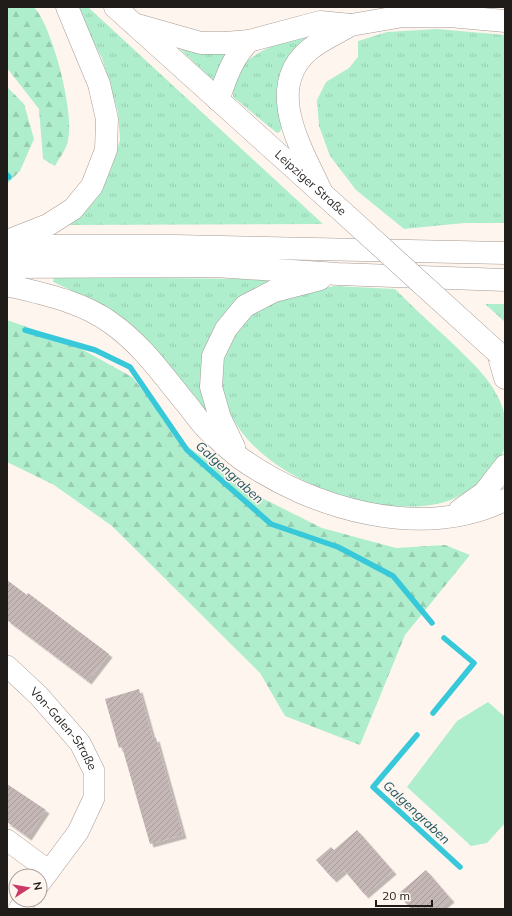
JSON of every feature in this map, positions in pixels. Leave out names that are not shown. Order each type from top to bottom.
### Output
[{"type":"main road","points":[[7,241],[48,225],[73,209],[92,186],[106,150],[107,119],[99,84],[67,7]]},
{"type":"main road","name":"Leipziger Straße","points":[[115,7],[501,356]]},
{"type":"main road","points":[[134,24],[201,43],[249,41],[323,31],[361,22],[403,16],[449,16],[505,21]]},
{"type":"main road","points":[[322,193],[289,115],[287,96],[290,78],[299,60],[310,50],[323,31]]},
{"type":"main road","points":[[218,100],[229,68],[237,54],[249,41]]},
{"type":"main road","points":[[7,246],[175,246],[505,252]]},
{"type":"main road","points":[[7,266],[215,266],[338,274],[505,280]]},
{"type":"main road","points":[[239,458],[220,418],[210,387],[213,356],[226,329],[245,306],[274,291],[338,274]]},
{"type":"main road","points":[[7,285],[78,304],[111,322],[140,346],[205,426],[239,458],[278,480],[321,500],[364,512],[415,520],[449,517],[491,507],[505,500]]},
{"type":"main road","points":[[501,356],[505,378]]},
{"type":"main road","points":[[449,517],[484,493],[505,466]]},
{"type":"street","name":"Von-Galen-Straße","points":[[7,666],[39,696],[80,743],[94,771],[94,798],[78,832],[48,873]]},
{"type":"street","points":[[7,840],[36,868]]},
{"type":"green space","points":[[7,7],[34,7],[48,33],[55,52],[65,92],[69,128],[67,144],[55,166],[43,159],[39,109],[7,68]]},
{"type":"green space","points":[[74,7],[88,7],[323,224],[67,225],[84,213],[100,194],[111,169],[120,140],[118,112],[102,58]]},
{"type":"green space","points":[[437,29],[505,35],[505,223],[464,223],[404,229],[356,190],[330,156],[319,126],[317,100],[326,82],[349,68],[358,57],[358,41],[387,32]]},
{"type":"green space","points":[[319,32],[278,105],[282,126],[280,132],[277,133],[233,97],[233,87],[245,62],[260,52],[278,43]]},
{"type":"green space","points":[[181,47],[227,51],[215,82],[180,49]]},
{"type":"green space","points":[[7,87],[24,104],[34,139],[20,171],[7,184]]},
{"type":"green space","points":[[54,277],[265,279],[269,282],[230,311],[210,420],[140,334],[121,317],[103,305],[53,282]]},
{"type":"green space","points":[[334,286],[395,289],[470,360],[490,383],[500,401],[506,421],[505,442],[503,453],[493,471],[475,486],[453,499],[441,503],[408,507],[370,503],[331,492],[294,475],[261,453],[237,425],[223,392],[224,356],[226,345],[256,308],[296,295]]},
{"type":"green space","points":[[485,304],[505,304],[505,322]]},
{"type":"green space","points":[[7,320],[67,341],[132,377],[187,446],[250,492],[322,528],[396,548],[445,545],[470,555],[405,635],[360,745],[285,716],[260,673],[112,526],[54,485],[7,462]]},
{"type":"green space","points":[[488,702],[505,717],[505,823],[487,843],[471,846],[407,787],[457,721]]},
{"type":"building","points":[[7,580],[27,595],[28,593],[109,654],[88,681],[7,620]]},
{"type":"building","points":[[139,689],[153,739],[156,738],[183,835],[150,844],[122,747],[119,748],[105,699]]},
{"type":"building","points":[[7,784],[46,810],[28,837],[7,822]]},
{"type":"building","points":[[357,830],[393,871],[365,895],[344,870],[333,879],[316,860],[331,847],[334,850]]},
{"type":"building","points":[[426,870],[451,899],[439,909],[411,909],[398,894]]},
{"type":"waterway","name":"Galgengraben","points":[[25,330],[95,350],[130,367],[187,450],[271,524],[338,547],[393,576],[432,623]]},
{"type":"waterway","name":"Galgengraben","points":[[433,713],[474,663],[444,638]]},
{"type":"waterway","name":"Galgengraben","points":[[417,735],[373,787],[460,867]]}]
